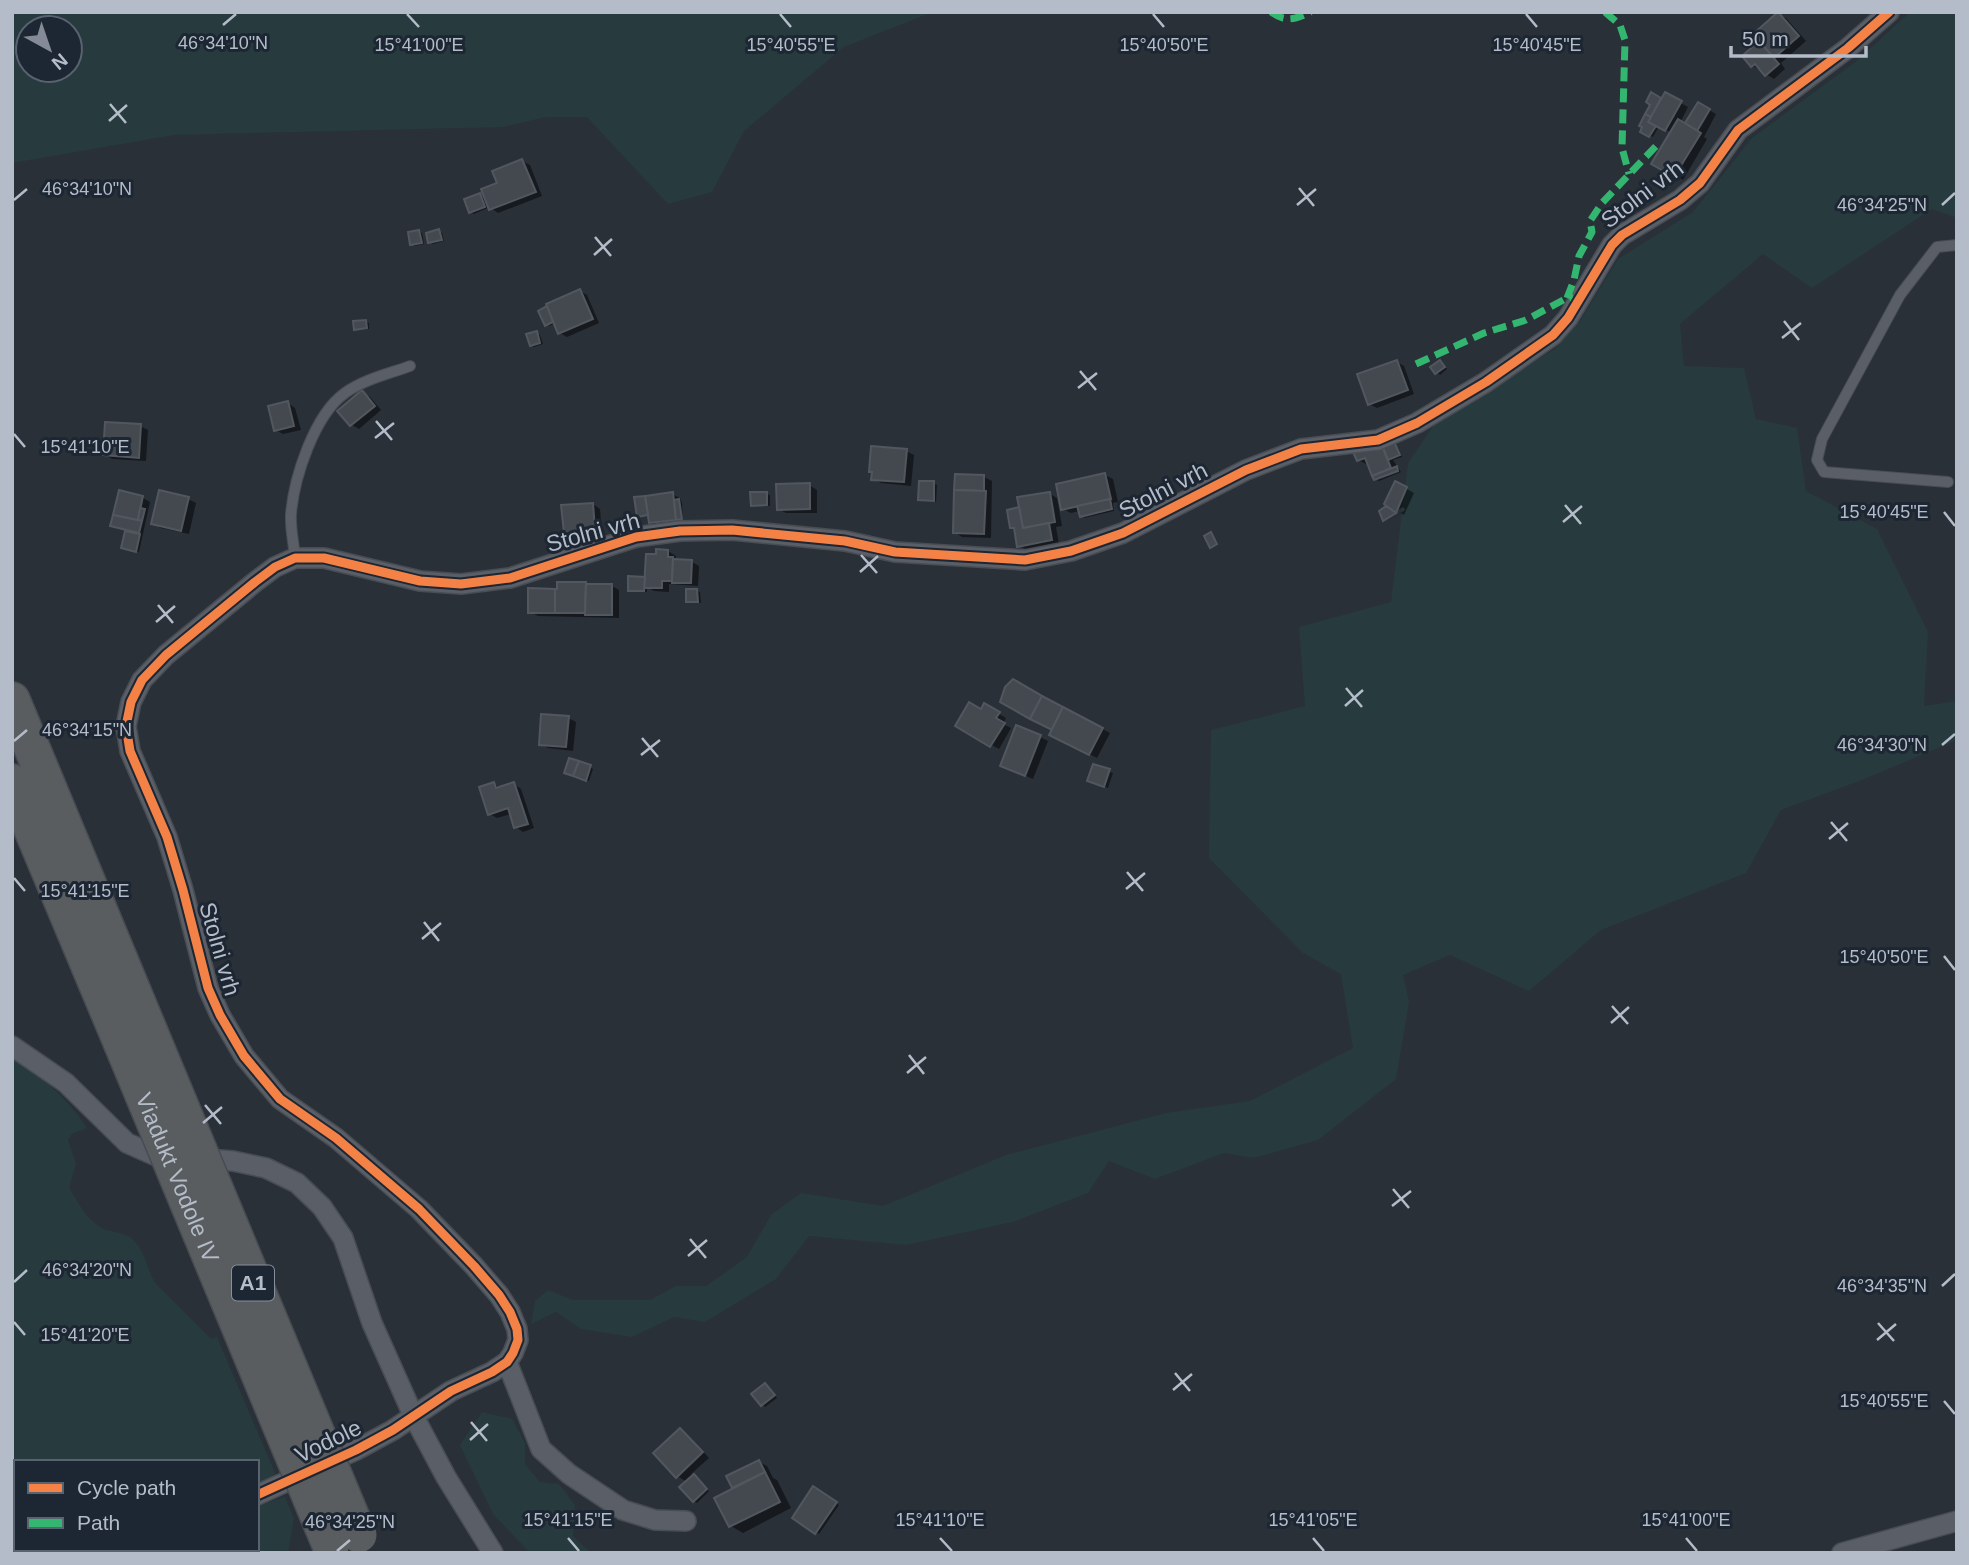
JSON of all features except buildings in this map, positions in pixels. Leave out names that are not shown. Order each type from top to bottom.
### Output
[{"type":"highway","name":"A1","points":[[12,700],[135,1036]]},
{"type":"highway","name":"A1","points":[[12,782],[135,1036]]},
{"type":"highway","name":"Viadukt Vodole IV","points":[[135,1036],[347,1547]]},
{"type":"street","name":"Stolni vrh","points":[[507,1362],[518,1340],[517,1328],[499,1295],[419,1209],[336,1138],[280,1099],[228,1032],[208,988],[167,837],[130,751],[126,726],[131,702],[142,680],[166,655],[255,582],[275,567],[295,558],[324,558],[420,581],[461,584],[510,578],[636,537],[680,531],[732,530],[845,541],[895,552],[1025,559],[1071,551],[1123,533],[1246,470],[1301,449],[1378,440],[1417,423],[1514,364],[1553,335],[1568,318],[1598,267],[1622,235],[1680,201],[1700,183],[1738,130],[1848,48],[1889,12]]},
{"type":"street","points":[[12,1046],[66,1083],[127,1143],[154,1155],[233,1161],[266,1168],[297,1183],[322,1207],[343,1238],[372,1323],[413,1415],[446,1477],[493,1553]]},
{"type":"street","points":[[413,1415],[451,1391],[507,1362],[541,1449],[569,1474],[622,1510],[655,1520],[686,1521]]},
{"type":"street","name":"Vodole","points":[[259,1494],[356,1450],[413,1415]]},
{"type":"street","points":[[1842,1553],[1957,1521]]},
{"type":"lane","points":[[1948,482],[1824,472],[1817,460],[1822,439],[1900,295],[1937,247],[1957,245]]},
{"type":"lane","points":[[295,558],[290,516],[296,485],[312,439],[326,411],[345,393],[372,379],[410,366]]},
{"type":"green space","points":[[12,12],[933,12],[844,47],[744,131],[712,192],[668,204],[587,117],[546,117],[503,127],[174,135],[12,163]]},
{"type":"green space","points":[[1910,12],[1957,12],[1957,218],[1932,209],[1812,288],[1763,254],[1680,324],[1684,366],[1744,368],[1756,419],[1797,428],[1806,491],[1877,529],[1928,632],[1924,706],[1957,701],[1957,740],[1781,810],[1746,873],[1601,930],[1529,991],[1450,955],[1403,975],[1409,1002],[1396,1079],[1318,1140],[1254,1158],[1224,1153],[1155,1179],[1109,1161],[1088,1193],[1013,1222],[906,1245],[809,1236],[776,1279],[705,1322],[674,1317],[632,1337],[581,1329],[556,1312],[531,1324],[535,1301],[548,1290],[573,1300],[650,1300],[676,1286],[706,1286],[747,1257],[771,1215],[801,1193],[883,1206],[1006,1155],[1166,1113],[1250,1101],[1353,1048],[1341,974],[1303,953],[1209,858],[1211,730],[1305,706],[1299,627],[1391,602],[1408,463],[1436,422],[1555,349],[1580,321],[1618,259],[1693,212],[1752,138],[1858,60]]},
{"type":"green space","points":[[12,1055],[62,1097],[87,1128],[72,1134],[68,1140],[76,1164],[69,1188],[93,1222],[104,1229],[130,1237],[135,1242],[156,1284],[211,1339],[217,1337],[275,1473],[269,1481],[259,1487],[259,1460],[14,1460],[14,1551],[100,1551],[12,1553]]},
{"type":"green space","points":[[482,1412],[512,1419],[525,1443],[525,1464],[540,1482],[559,1484],[575,1505],[573,1536],[591,1553],[530,1553],[493,1514],[460,1445]]},
{"type":"green space","points":[[285,1497],[294,1519],[288,1553],[180,1553],[259,1551],[259,1505]]},
{"type":"marked path","points":[[1271,12],[1281,18],[1291,19],[1311,12]]},
{"type":"marked path","points":[[1605,12],[1620,25],[1625,40],[1622,148],[1629,174]]},
{"type":"marked path","points":[[1567,298],[1579,256],[1592,232],[1590,221],[1602,203],[1656,146]]},
{"type":"marked path","points":[[1416,364],[1484,333],[1526,320],[1567,298],[1573,298]]},
{"type":"cycle path","points":[[259,1494],[356,1450],[393,1430],[451,1391],[492,1372],[507,1362],[513,1353],[518,1340],[517,1329],[499,1295],[419,1209],[336,1138],[280,1099],[244,1056],[220,1015],[208,988],[167,837],[130,751],[126,726],[131,702],[142,680],[166,655],[255,582],[275,567],[295,558],[324,558],[420,581],[461,584],[510,578],[636,537],[680,531],[732,530],[845,541],[895,552],[1025,560],[1071,551],[1123,533],[1246,470],[1301,449],[1378,440],[1417,423],[1486,382],[1553,335],[1568,318],[1612,245],[1622,235],[1680,200],[1700,183],[1738,130],[1848,48],[1889,12]]}]
